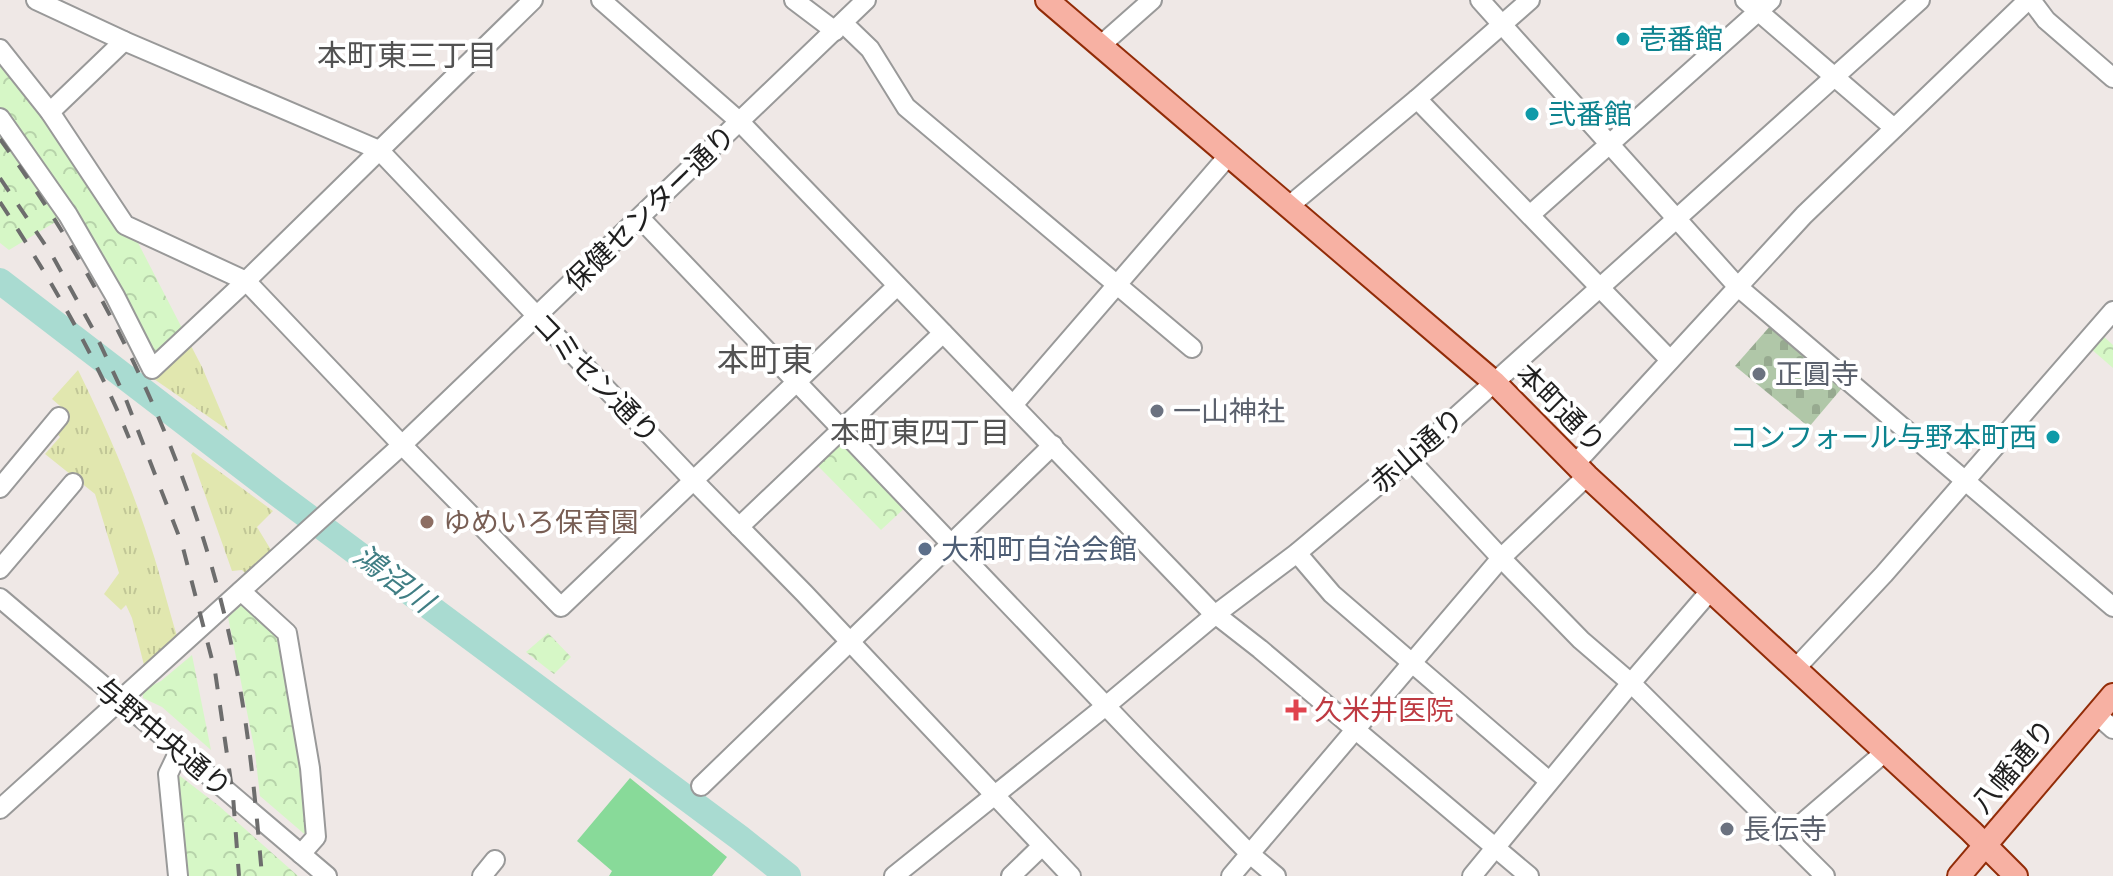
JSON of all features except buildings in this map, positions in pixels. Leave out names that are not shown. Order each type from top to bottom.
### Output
[{"type":"main road","name":"本町通り","points":[[1047,0],[1494,382],[1581,470],[2016,876]]},
{"type":"main road","name":"八幡通り","points":[[1959,876],[2105,722],[2113,695]]},
{"type":"street","name":"コミセン通り","points":[[36,0],[379,150],[1071,876]]},
{"type":"street","points":[[0,118],[68,215],[115,296],[152,369],[533,0]]},
{"type":"street","points":[[601,0],[739,121],[1216,614],[1529,876]]},
{"type":"street","points":[[794,0],[870,49],[906,107],[1192,348]]},
{"type":"street","name":"保健センター通り","points":[[241,591],[402,445],[866,0]]},
{"type":"street","points":[[1100,46],[1152,0]]},
{"type":"street","points":[[1480,0],[1737,286],[2113,607]]},
{"type":"street","points":[[1289,206],[1530,0]]},
{"type":"street","name":"赤山通り","points":[[894,876],[1216,614],[1297,553],[1409,459],[1920,0]]},
{"type":"street","points":[[1231,876],[1501,558],[1581,470],[1670,360],[1737,286],[1804,215],[2030,0],[2052,26],[2113,78]]},
{"type":"street","points":[[1530,215],[1758,4],[1894,128]]},
{"type":"street","points":[[50,112],[124,41]]},
{"type":"street","points":[[0,49],[50,112],[125,225],[246,281],[561,607],[897,286]]},
{"type":"street","points":[[1417,99],[1670,360]]},
{"type":"street","points":[[1013,405],[1229,155]]},
{"type":"street","points":[[640,218],[1051,650],[1250,854],[1276,876]]},
{"type":"street","points":[[1795,669],[1884,574],[2113,311]]},
{"type":"street","points":[[739,527],[943,333]]},
{"type":"street","points":[[0,488],[59,417]]},
{"type":"street","points":[[701,786],[1053,445]]},
{"type":"street","points":[[1409,459],[1581,640],[1631,683],[1825,876]]},
{"type":"street","points":[[0,569],[73,483]]},
{"type":"street","points":[[1297,553],[1332,594],[1549,781]]},
{"type":"street","points":[[0,809],[241,591],[287,633],[310,768],[316,837],[301,854]]},
{"type":"street","points":[[1472,876],[1710,591]]},
{"type":"street","name":"与野中央通り","points":[[0,598],[322,874]]},
{"type":"street","points":[[178,876],[168,774],[179,751]]},
{"type":"street","points":[[1786,837],[1885,752]]},
{"type":"street","points":[[1011,876],[1042,846]]},
{"type":"street","points":[[482,876],[495,860]]},
{"type":"green space","points":[[0,56],[134,235],[184,332],[156,358],[72,212],[9,250],[0,243]]},
{"type":"green space","points":[[1771,325],[1842,385],[1809,427],[1735,366]]},
{"type":"green space","points":[[2102,335],[2113,345],[2113,368],[2090,348]]},
{"type":"green space","points":[[188,340],[202,367],[229,431],[151,374]]},
{"type":"green space","points":[[78,370],[136,502],[177,636],[144,665],[126,605],[121,610],[104,594],[119,573],[95,494],[45,454],[60,437],[53,429],[67,412],[52,399]]},
{"type":"green space","points":[[839,438],[908,505],[881,530],[817,465]]},
{"type":"green space","points":[[193,452],[273,511],[257,527],[271,550],[246,574],[242,570],[232,571],[191,455]]},
{"type":"green space","points":[[245,602],[282,633],[297,706],[309,838],[260,796],[255,752],[228,617]]},
{"type":"green space","points":[[548,633],[571,657],[554,674],[526,652]]},
{"type":"green space","points":[[192,655],[211,750],[162,707],[143,698],[143,692]]},
{"type":"green space","points":[[180,776],[298,876],[185,876],[177,778]]},
{"type":"green space","points":[[630,778],[727,857],[712,876],[609,876],[612,871],[577,841]]},
{"type":"waterway","name":"鴻沼川","points":[[0,281],[275,492],[788,876]]},
{"type":"railway","points":[[0,139],[42,199],[116,326],[148,393],[201,530],[237,672],[249,748],[262,876]]},
{"type":"railway","points":[[0,178],[52,255],[94,331],[125,397],[182,544],[215,671],[233,796],[239,876]]},
{"type":"railway","points":[[0,202],[70,317],[129,438]]},
{"type":"place","name":"壱番館","points":[[1623,39]]},
{"type":"place","name":"弐番館","points":[[1532,114]]},
{"type":"place","name":"正圓寺","points":[[1759,374]]},
{"type":"place","name":"一山神社","points":[[1157,411]]},
{"type":"place","name":"コンフォール与野本町西","points":[[2053,437]]},
{"type":"place","name":"ゆめいろ保育園","points":[[427,522]]},
{"type":"place","name":"大和町自治会館","points":[[925,549]]},
{"type":"place","name":"久米井医院","points":[[1296,710]]},
{"type":"place","name":"長伝寺","points":[[1727,829]]},
{"type":"district","name":"本町東三丁目","points":[[407,55]]},
{"type":"district","name":"本町東","points":[[765,359]]},
{"type":"district","name":"本町東四丁目","points":[[920,432]]}]
